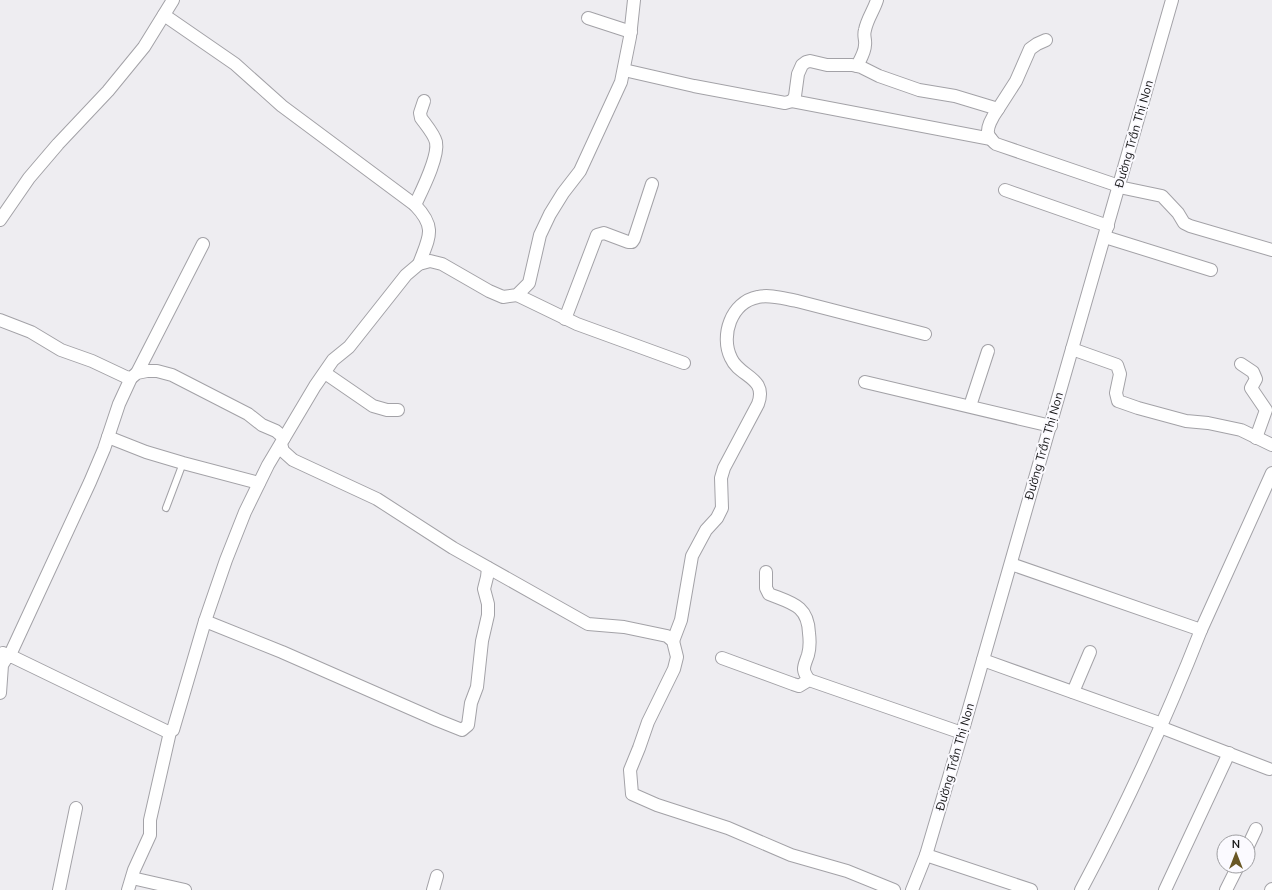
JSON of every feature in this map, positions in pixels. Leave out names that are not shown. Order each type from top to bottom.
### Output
[{"type":"street","points":[[0,220],[29,178],[58,144],[108,91],[139,53],[173,0]]},
{"type":"street","points":[[517,296],[529,283],[540,235],[550,214],[580,170],[621,82],[631,32],[634,0]]},
{"type":"street","points":[[858,66],[866,46],[864,38],[867,22],[877,0]]},
{"type":"street","name":"Đường Trần Thị Non","points":[[912,890],[926,855],[962,733],[1172,0]]},
{"type":"street","points":[[164,15],[235,64],[282,106],[423,212],[429,221],[430,233],[419,264]]},
{"type":"street","points":[[588,18],[631,32]]},
{"type":"street","points":[[1046,40],[1030,49],[1016,81],[994,114],[988,129],[988,135],[991,140],[1008,149],[1025,153],[1119,187],[1162,196],[1173,206],[1184,223],[1190,226],[1272,250]]},
{"type":"street","points":[[792,101],[795,96],[798,74],[802,64],[810,61],[828,65],[858,66],[879,76],[919,90],[955,96],[998,109]]},
{"type":"street","points":[[624,70],[694,86],[785,103],[792,101],[991,140]]},
{"type":"street","points":[[415,205],[426,182],[436,149],[436,142],[421,118],[420,113],[424,101]]},
{"type":"street","points":[[565,319],[597,235],[604,233],[628,242],[632,242],[652,184]]},
{"type":"street","points":[[1005,190],[1106,232],[1211,270]]},
{"type":"street","points":[[0,693],[2,665],[5,659],[5,654],[90,482],[119,404],[203,244]]},
{"type":"street","points":[[185,890],[130,884],[134,870],[150,835],[150,820],[170,732],[173,730],[205,621],[234,540],[259,482],[282,441],[333,360],[349,347],[358,337],[406,275],[419,264],[430,262],[442,264],[489,291],[503,297],[517,296],[577,324],[684,362]]},
{"type":"street","points":[[894,890],[848,871],[791,855],[728,828],[657,805],[632,794],[630,770],[648,722],[674,669],[677,657],[673,641],[681,620],[692,556],[706,530],[717,518],[722,508],[721,478],[724,468],[761,396],[755,380],[732,360],[727,348],[728,331],[732,317],[738,307],[746,300],[758,296],[776,297],[797,301],[924,334]]},
{"type":"street","points":[[0,320],[31,332],[61,350],[134,376],[147,371],[157,371],[172,375],[248,414],[262,425],[276,431],[282,441],[283,451],[293,460],[378,499],[424,530],[588,624],[624,627],[667,636],[673,641]]},
{"type":"street","points":[[1072,349],[1117,365],[1120,374],[1116,393],[1118,401],[1186,421],[1208,423],[1241,430],[1272,445]]},
{"type":"street","points":[[970,406],[988,351]]},
{"type":"street","points":[[1241,364],[1253,372],[1256,379],[1251,388],[1266,410],[1256,438]]},
{"type":"street","points":[[325,373],[372,406],[387,410],[398,410]]},
{"type":"street","points":[[865,382],[1050,426]]},
{"type":"street","points":[[108,437],[146,452],[259,482]]},
{"type":"street","points":[[1081,890],[1106,844],[1161,726],[1201,630],[1272,472]]},
{"type":"street","points":[[1011,564],[1201,630]]},
{"type":"street","points":[[205,621],[282,652],[462,730],[468,724],[471,703],[477,687],[482,641],[488,615],[488,604],[484,589],[488,568]]},
{"type":"street","points":[[766,572],[766,588],[769,594],[792,603],[804,613],[809,627],[810,645],[803,666],[804,673],[810,680],[962,733]]},
{"type":"street","points":[[1073,692],[1090,652]]},
{"type":"street","points":[[5,654],[170,732]]},
{"type":"street","points":[[722,658],[799,686],[810,680]]},
{"type":"street","points":[[983,660],[1073,692],[1269,769]]},
{"type":"street","points":[[1165,890],[1229,753]]},
{"type":"street","points":[[59,890],[76,808]]},
{"type":"street","points":[[1254,834],[1256,829]]},
{"type":"street","points":[[926,855],[1031,890]]},
{"type":"street","points":[[1226,890],[1234,874]]},
{"type":"street","points":[[433,890],[436,876]]},
{"type":"lane","points":[[166,508],[183,463]]}]
